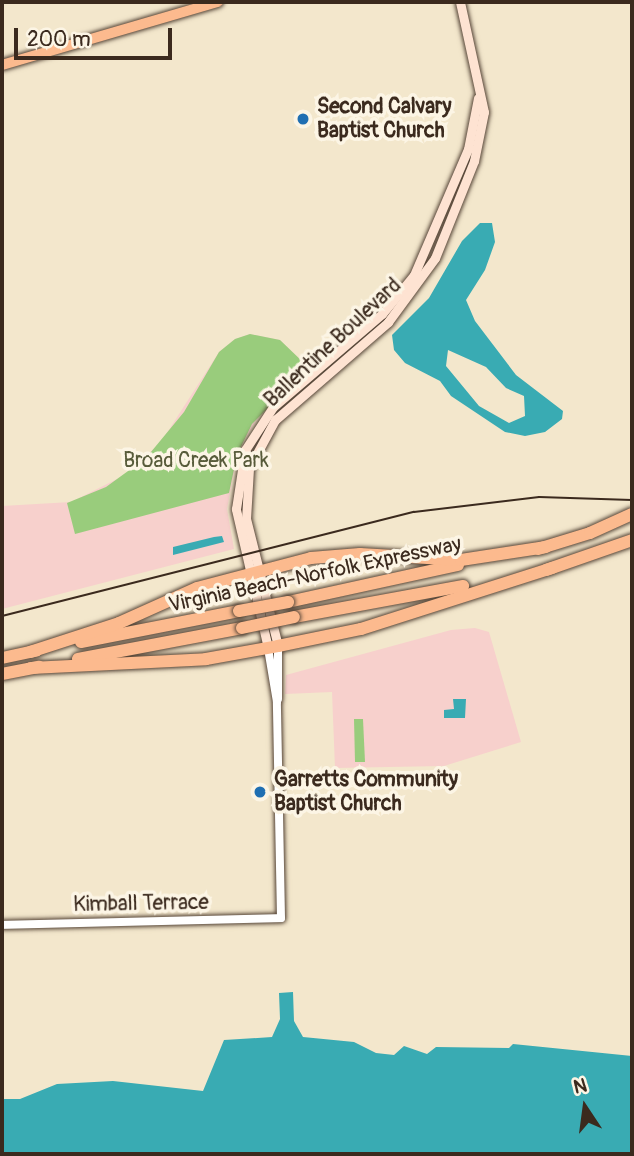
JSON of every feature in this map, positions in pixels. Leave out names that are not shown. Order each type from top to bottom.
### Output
[{"type":"highway","name":"Virginia Beach-Norfolk Expressway","points":[[2,658],[288,602],[546,547],[629,516]]},
{"type":"highway","name":"Virginia Beach-Norfolk Expressway","points":[[2,674],[552,568],[632,540]]},
{"type":"highway","points":[[30,652],[119,623],[197,588],[323,556],[461,560],[546,547]]},
{"type":"highway","points":[[31,668],[181,661],[273,647],[361,629],[552,568]]},
{"type":"main road","points":[[2,65],[218,2]]},
{"type":"main road","name":"Ballentine Boulevard","points":[[273,647],[235,503],[240,463],[251,436],[273,407],[382,314],[414,275],[468,149],[478,98],[460,2]]},
{"type":"street","name":"Ballentine Boulevard","points":[[273,647],[281,918]]},
{"type":"street","name":"Kimball Terrace","points":[[2,925],[281,918]]},
{"type":"shaded area","points":[[250,334],[280,340],[305,364],[263,409],[238,451],[227,509],[234,549],[2,609],[2,506],[71,502],[125,475],[161,442],[219,352],[235,339]]},
{"type":"shaded area","points":[[475,628],[489,632],[521,742],[444,766],[335,768],[332,692],[285,694],[286,675],[451,630]]},
{"type":"green space","name":"Broad Creek Park","points":[[250,334],[280,340],[305,364],[303,373],[252,424],[237,455],[229,493],[75,534],[67,503],[106,487],[146,458],[184,412],[219,352],[235,339]]},
{"type":"green space","points":[[354,719],[363,719],[365,762],[355,762]]},
{"type":"water","points":[[480,223],[492,223],[495,242],[485,270],[466,300],[475,321],[516,375],[563,411],[562,419],[545,432],[525,436],[505,432],[451,396],[440,381],[405,363],[394,350],[392,335],[429,298],[462,241]],"holes":[[[448,350],[486,367],[506,388],[524,396],[525,416],[509,423],[479,406],[446,366]]]},
{"type":"water","points":[[222,536],[224,542],[173,555],[173,547]]},
{"type":"water","points":[[453,699],[466,699],[465,718],[444,718],[444,710],[454,709]]},
{"type":"water","points":[[293,992],[294,1021],[303,1037],[354,1042],[376,1053],[394,1055],[404,1046],[427,1054],[436,1047],[509,1048],[513,1044],[632,1056],[632,1154],[2,1154],[2,1099],[20,1099],[57,1084],[113,1081],[203,1091],[224,1040],[272,1037],[280,1019],[279,993]]},
{"type":"tram line","points":[[2,616],[414,512],[539,497],[632,500]]},
{"type":"place","name":"Second Calvary Baptist Church","points":[[303,119]]},
{"type":"place","name":"Garretts Community Baptist Church","points":[[260,792]]}]
